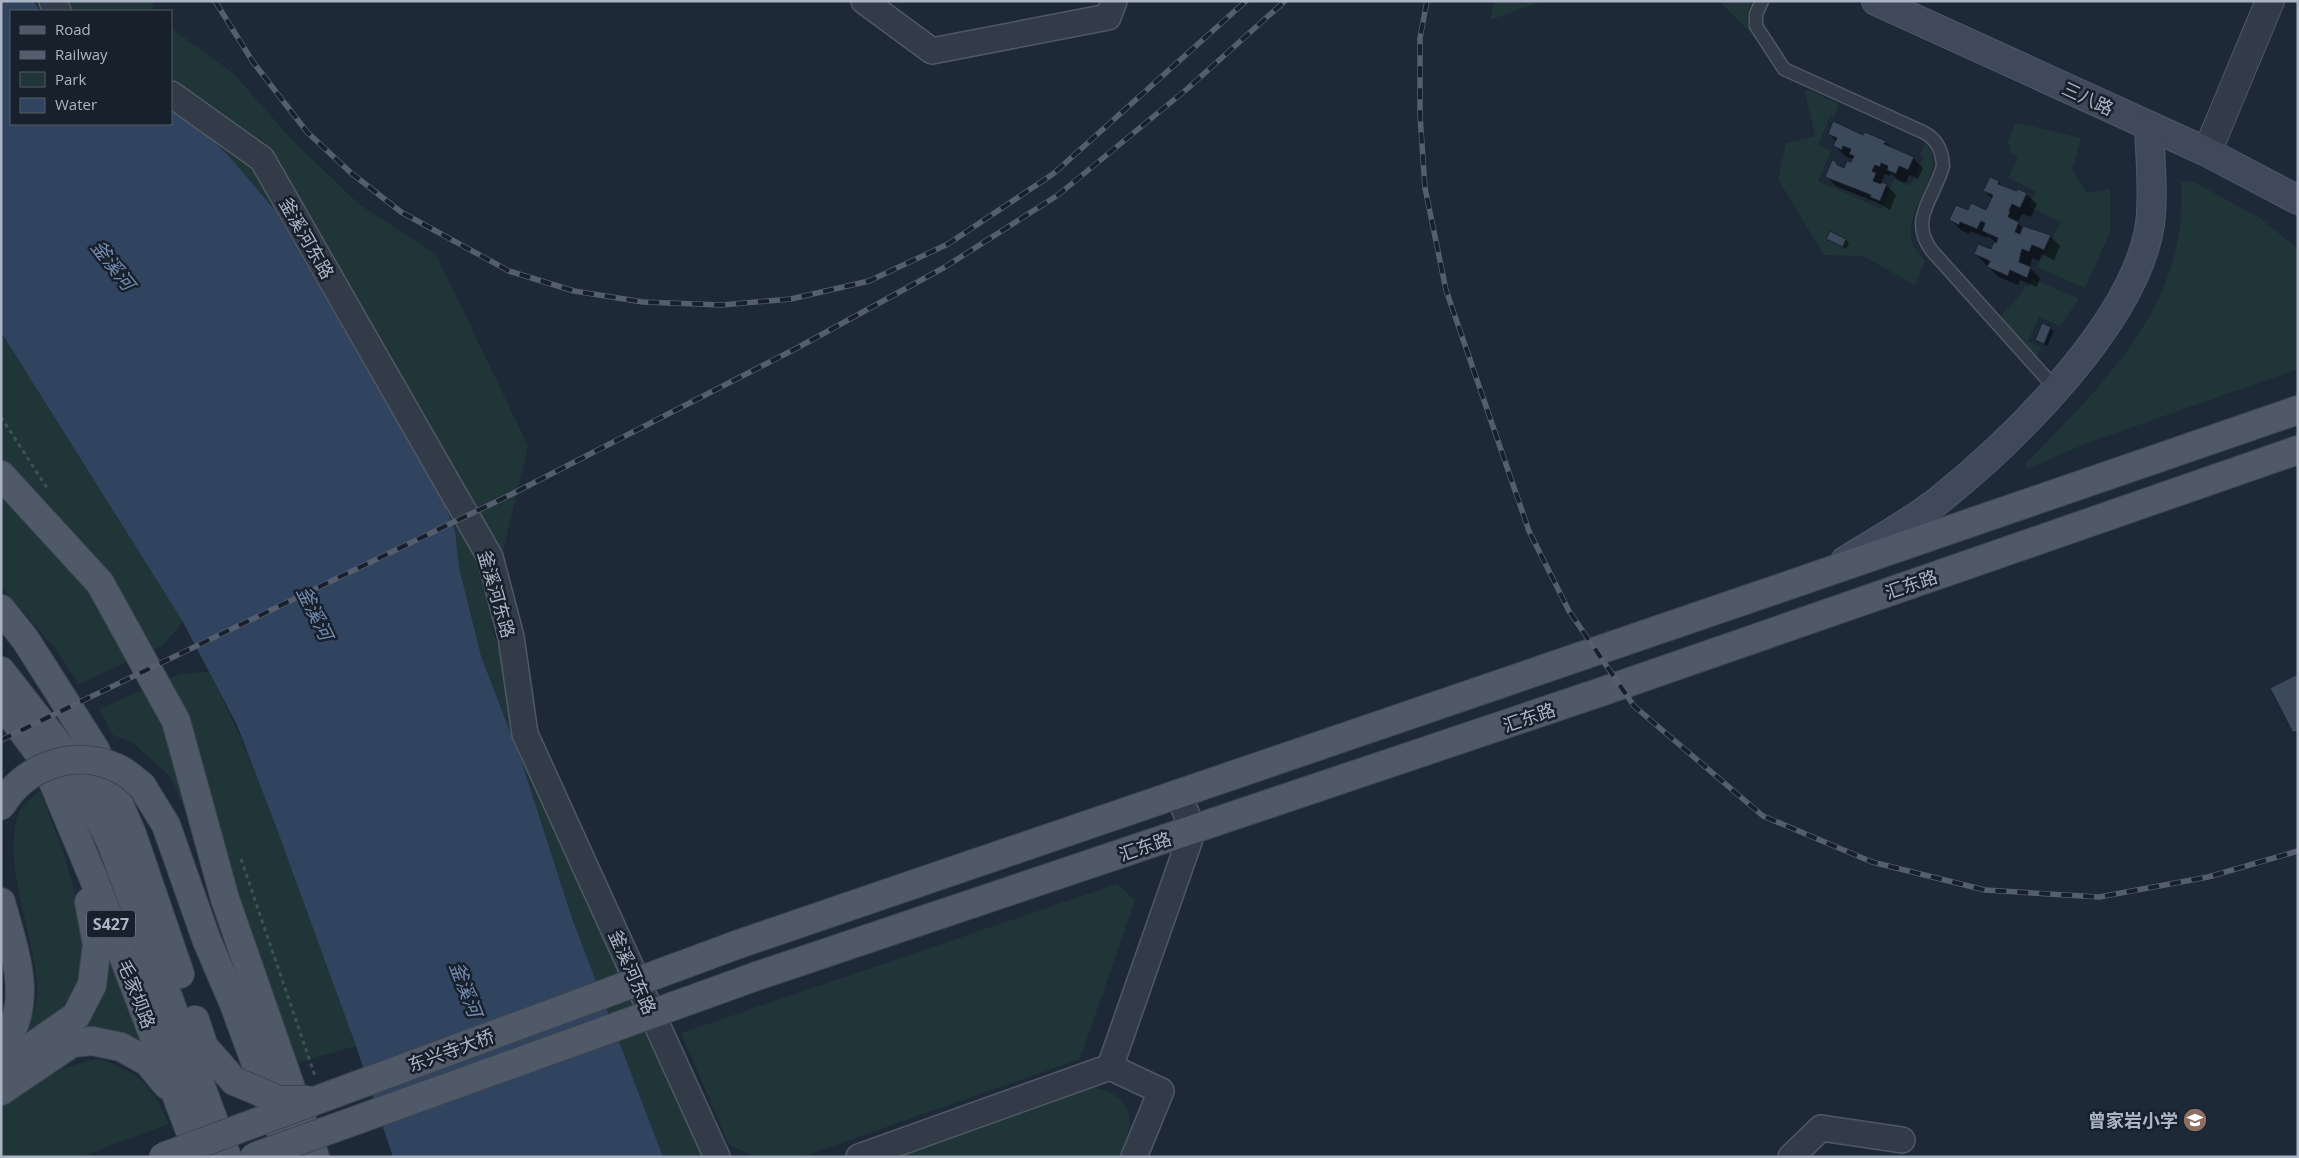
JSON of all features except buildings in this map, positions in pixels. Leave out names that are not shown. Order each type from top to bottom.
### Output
[{"type":"main road","name":"三八路","points":[[1876,1],[2206,152],[2298,200]]},
{"type":"main road","points":[[1826,574],[1942,498],[1999,447],[2056,389],[2092,347],[2126,291],[2141,259],[2150,224],[2149,126]]},
{"type":"main road","points":[[1178,793],[1574,657],[1826,574],[2298,410]]},
{"type":"main road","name":"汇东路","points":[[757,976],[1595,694],[2298,450]]},
{"type":"main road","points":[[1,475],[100,582],[176,722],[225,899],[315,1157]]},
{"type":"main road","points":[[1,609],[26,639],[95,749],[132,834],[204,1047],[234,1081],[279,1100],[317,1100]]},
{"type":"main road","name":"毛家坝路","points":[[1,672],[55,756],[93,876],[200,1157]]},
{"type":"main road","name":"毛家坝路","points":[[1,702],[55,756]]},
{"type":"main road","points":[[1,1068],[76,1016],[92,984],[97,944],[55,756]]},
{"type":"main road","name":"S427","points":[[55,756],[111,842],[227,1157]]},
{"type":"main road","points":[[1,806],[7,795],[30,774],[56,761],[89,760],[118,768],[142,786],[166,826],[207,941],[234,1004],[290,1157]]},
{"type":"main road","name":"东兴寺大桥","points":[[163,1157],[739,944],[1178,793]]},
{"type":"main road","points":[[1,902],[17,962],[21,997],[12,1034],[1,1048]]},
{"type":"main road","name":"东兴寺大桥","points":[[254,1157],[757,976]]},
{"type":"main road","points":[[1,1091],[72,1043],[92,1041],[121,1047],[148,1062],[161,1076],[179,1103]]},
{"type":"main road","points":[[306,1157],[326,1131]]},
{"type":"street","points":[[864,1],[932,51],[1108,18],[1114,1]]},
{"type":"street","points":[[2206,152],[2270,1]]},
{"type":"street","name":"釜溪河东路","points":[[172,95],[262,159],[490,557],[511,637],[525,734],[717,1157]]},
{"type":"street","points":[[1110,1067],[1193,830],[1178,793]]},
{"type":"street","points":[[858,1157],[1110,1067],[1161,1091],[1134,1157]]},
{"type":"street","points":[[1791,1157],[1821,1128],[1902,1140]]},
{"type":"lane","points":[[1762,1],[1756,14],[1756,26],[1784,69],[1922,132],[1937,143],[1942,156],[1943,166],[1921,219],[1923,238],[1932,251],[2056,389]]},
{"type":"green space","points":[[33,1],[152,1],[154,10],[39,10]]},
{"type":"green space","points":[[1494,1],[1543,1],[1490,20]]},
{"type":"green space","points":[[1719,1],[1752,1],[1747,14],[1750,32]]},
{"type":"green space","points":[[172,29],[234,74],[294,142],[360,205],[436,254],[528,446],[494,590],[491,627],[614,956],[705,1157],[663,1157],[572,918],[522,763],[481,656],[459,567],[455,531],[424,459],[391,412],[274,209],[228,155],[203,131],[172,107]]},
{"type":"green space","points":[[1808,90],[1839,104],[1834,117],[1831,115],[1818,144],[1831,151],[1818,181],[1881,209],[1894,179],[1910,186],[1924,157],[1920,155],[1925,143],[1932,153],[1933,165],[1930,177],[1914,216],[1911,229],[1913,245],[1925,261],[1915,285],[1863,256],[1824,255],[1778,179],[1786,143],[1815,136],[1805,91]]},
{"type":"green space","points":[[2018,123],[2081,138],[2072,170],[2087,193],[2110,189],[2110,232],[2085,288],[2037,267],[2061,222],[2030,207],[2036,191],[2008,178],[2018,157],[2009,152],[2011,145],[2007,143],[2015,125]]},
{"type":"green space","points":[[2192,181],[2260,218],[2298,249],[2298,369],[2087,443],[2028,469],[2025,464],[2111,372],[2136,338],[2156,303],[2171,266],[2180,225],[2181,182]]},
{"type":"green space","points":[[2032,279],[2079,299],[2060,326],[2039,317],[2028,341],[2042,348],[2036,356],[2000,317],[2019,297],[2025,286],[2029,287]]},
{"type":"green space","points":[[1,332],[183,622],[162,646],[79,684],[54,647],[1,587]]},
{"type":"green space","points":[[209,672],[231,717],[270,809],[356,1046],[293,1064],[171,777],[133,743],[113,735],[99,709],[180,674]]},
{"type":"green space","points":[[40,791],[63,851],[80,911],[86,945],[78,991],[63,1014],[22,1044],[35,1007],[37,985],[35,964],[16,873],[15,829],[20,810]]},
{"type":"green space","points":[[1117,884],[1135,900],[1080,1059],[801,1157],[757,1157],[729,1145],[681,1033]]},
{"type":"green space","points":[[109,950],[150,1052],[131,1038],[114,1033],[73,1035],[90,1014],[100,996]]},
{"type":"green space","points":[[100,1059],[126,1070],[144,1082],[157,1099],[169,1124],[80,1157],[1,1157],[1,1106],[5,1102],[62,1070],[87,1061]]},
{"type":"green space","points":[[1085,1087],[1111,1093],[1119,1098],[1128,1112],[1130,1121],[1129,1131],[1119,1157],[887,1157]]},
{"type":"water","name":"釜溪河","points":[[1,1],[33,1],[39,10],[10,10],[10,125],[172,125],[172,107],[203,131],[228,155],[274,209],[391,412],[424,459],[440,492],[455,531],[459,567],[481,656],[522,763],[572,918],[663,1157],[393,1157],[356,1046],[237,725],[183,622],[1,332]]},
{"type":"railway","points":[[215,1],[253,62],[307,132],[350,172],[401,212],[509,271],[574,291],[643,302],[722,305],[791,299],[869,281],[948,244],[1053,174],[1246,1]]},
{"type":"railway","points":[[1,740],[510,495],[797,348],[945,267],[1058,195],[1187,89],[1285,1]]},
{"type":"railway","points":[[1427,1],[1420,38],[1420,115],[1425,188],[1446,290],[1529,531],[1569,611],[1634,706],[1763,816],[1872,862],[1985,890],[2099,897],[2208,877],[2298,851]]},
{"type":"place","name":"曾家岩小学","points":[[2195,1120]]}]
